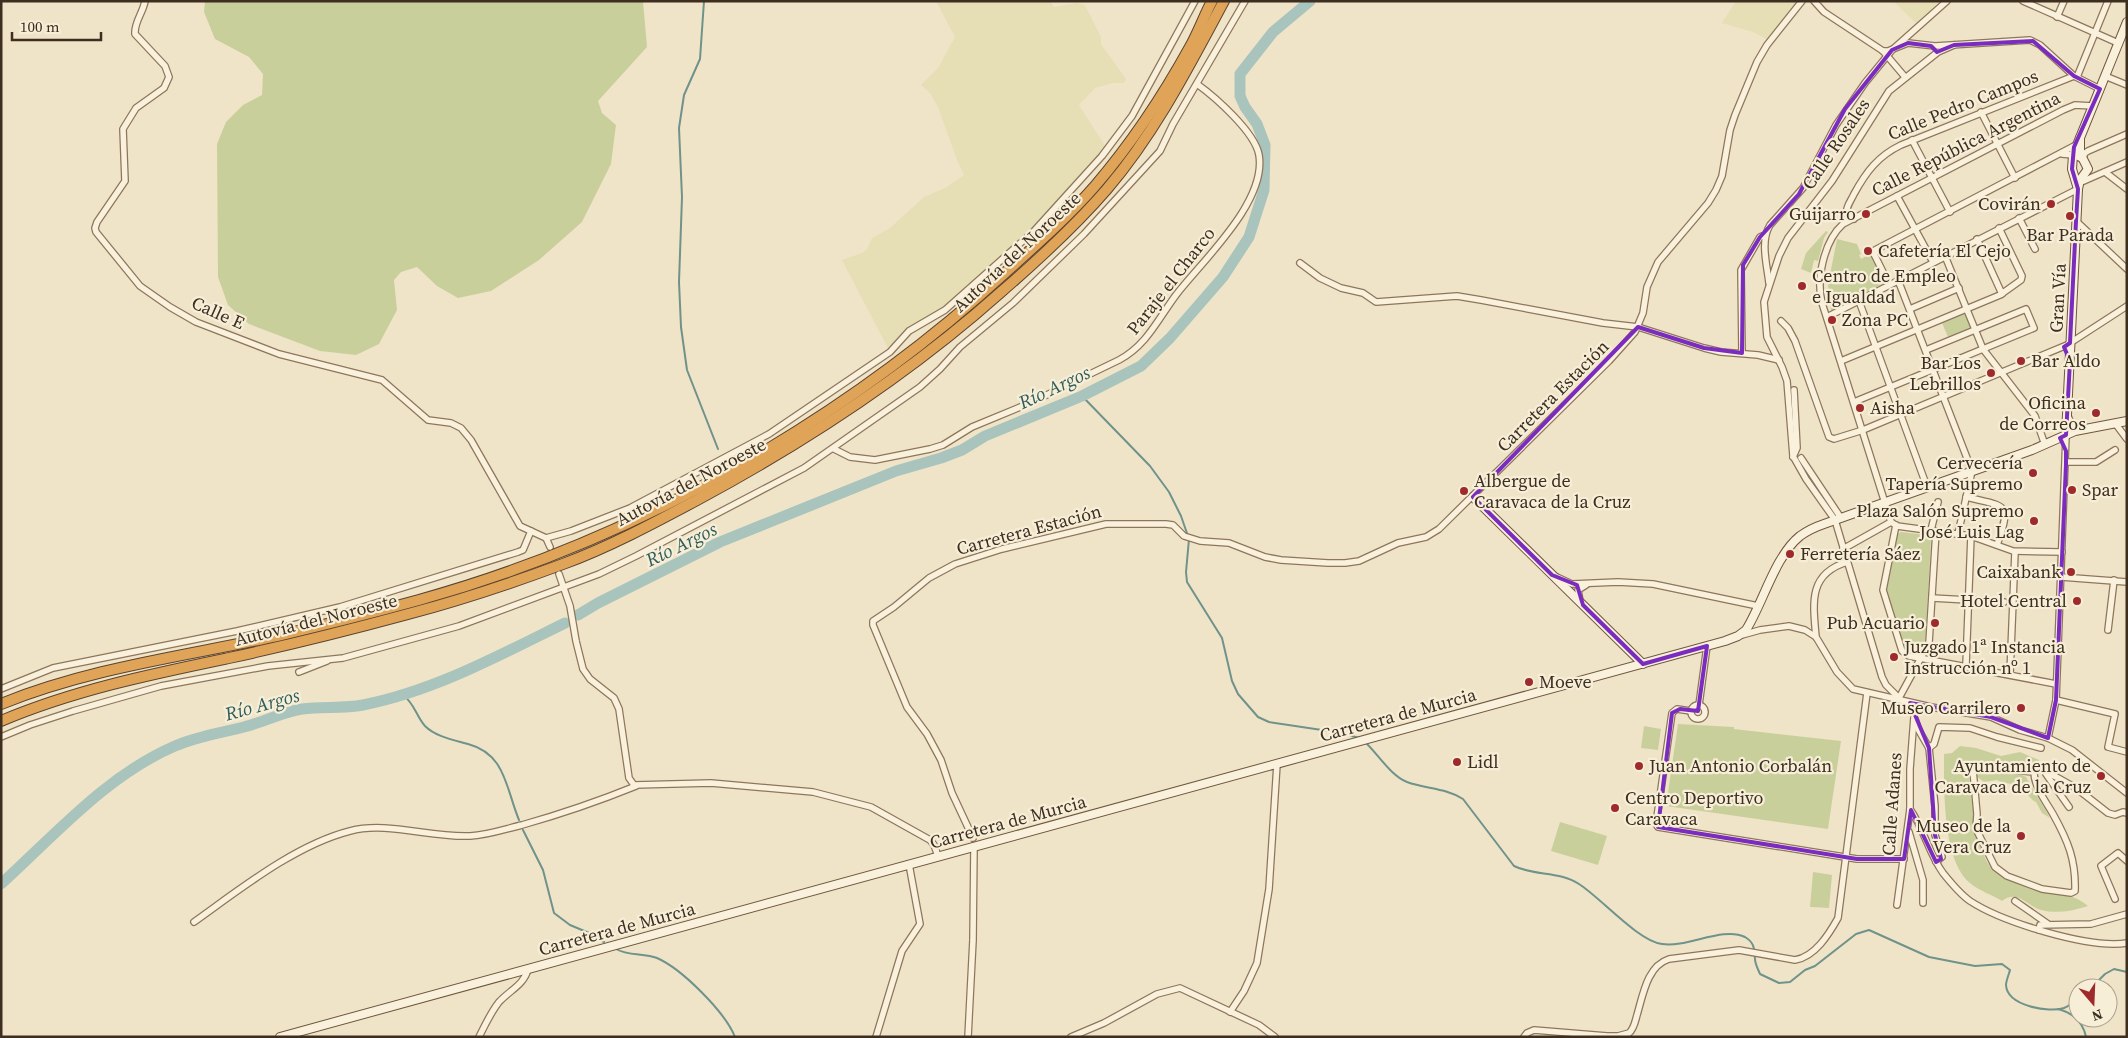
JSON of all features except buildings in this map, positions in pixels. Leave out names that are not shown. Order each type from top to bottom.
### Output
[{"type":"highway","name":"Autovía del Noroeste","points":[[1,704],[58,684],[153,660],[297,631],[419,600],[503,574],[578,545],[684,496],[782,440],[844,401],[924,343],[980,296],[1040,241],[1095,186],[1145,121],[1190,46],[1212,1]]},
{"type":"highway","name":"Autovía del Noroeste","points":[[1,721],[36,706],[143,676],[263,650],[405,615],[479,594],[567,563],[627,536],[776,456],[849,410],[920,360],[1042,256],[1106,190],[1147,137],[1224,1]]},
{"type":"main road","points":[[2084,181],[2076,176],[2072,169],[2073,155],[2127,22]]},
{"type":"main road","points":[[2072,169],[2076,161],[2083,161],[2078,142]]},
{"type":"main road","name":"Gran Vía","points":[[2066,435],[2076,221],[2088,169],[2083,161]]},
{"type":"main road","points":[[2072,169],[2084,181]]},
{"type":"main road","points":[[1740,635],[1752,620],[1776,571],[1792,544],[1806,532],[2049,443],[2066,435],[2087,428],[2127,421]]},
{"type":"main road","points":[[1473,497],[1643,664]]},
{"type":"main road","name":"Carretera de Murcia","points":[[280,1037],[938,856],[973,842],[1360,742],[1707,646],[1740,635]]},
{"type":"street","name":"Calle E","points":[[145,1],[143,11],[136,23],[135,34],[165,66],[169,77],[164,88],[136,108],[123,129],[125,181],[97,222],[96,232],[140,286],[196,322],[279,354],[382,380],[428,420],[451,423],[461,428],[471,440],[520,526],[546,538]]},
{"type":"street","points":[[550,548],[546,538],[571,531],[630,508],[769,434],[890,352],[909,331],[945,310],[1034,231],[1102,156],[1132,116],[1195,1]]},
{"type":"street","points":[[1,737],[73,711],[161,686],[268,666],[343,658],[459,626],[564,588],[636,556],[804,468],[834,449],[920,387],[960,347],[1013,303],[1058,260],[1160,151],[1173,124],[1245,1]]},
{"type":"street","name":"Carretera Estación","points":[[973,842],[952,793],[941,760],[907,707],[892,676],[872,623],[874,619],[894,607],[929,578],[956,564],[996,550],[1114,523],[1173,525],[1184,536],[1194,540],[1229,543],[1265,557],[1282,560],[1328,563],[1352,563],[1398,543],[1420,539],[1433,534],[1473,497],[1623,346],[1638,327],[1643,313],[1647,287],[1658,262],[1703,209],[1716,190],[1722,176],[1730,130],[1757,62],[1767,45],[1802,1]]},
{"type":"street","points":[[1814,1],[1824,12],[1885,54],[1904,77]]},
{"type":"street","points":[[1892,50],[1947,1]]},
{"type":"street","points":[[2023,1],[2118,43]]},
{"type":"street","points":[[2057,17],[2064,1]]},
{"type":"street","points":[[2075,76],[2108,1]]},
{"type":"street","points":[[1908,34],[1916,44]]},
{"type":"street","points":[[1838,519],[1806,479],[1793,457],[1787,381],[1765,331],[1764,302],[1769,285],[1765,237],[1770,225],[1803,188],[1846,109],[1885,54],[1905,44],[1931,46],[2013,40],[2034,41],[2075,76],[2100,89]]},
{"type":"street","name":"Calle Rosales","points":[[1769,285],[1778,256],[1788,238],[1832,181],[1889,91],[1904,77],[1934,55],[1954,45]]},
{"type":"street","points":[[1931,46],[1934,48],[1934,55]]},
{"type":"street","name":"Calle Pedro Campos","points":[[1854,219],[1847,216],[1847,207],[1870,168],[1885,153],[1981,112],[2075,76]]},
{"type":"street","points":[[2105,76],[2127,85]]},
{"type":"street","name":"Paraje el Charco","points":[[834,449],[850,457],[875,460],[936,447],[972,427],[1030,403],[1119,360],[1131,353],[1143,342],[1176,295],[1228,234],[1252,192],[1258,170],[1258,150],[1249,134],[1218,102],[1197,84]]},
{"type":"street","name":"Calle República Argentina","points":[[1893,523],[1821,298],[1821,275],[1826,251],[1833,234],[1854,219],[2063,110],[2075,105],[2093,106]]},
{"type":"street","points":[[1981,112],[2015,178]]},
{"type":"street","points":[[2060,154],[2073,155],[2083,161],[2088,150],[2127,134]]},
{"type":"street","points":[[1912,140],[1950,212]]},
{"type":"street","points":[[1889,284],[1874,252],[2060,154],[2078,142]]},
{"type":"street","points":[[1827,317],[2019,218],[2084,181],[2127,162]]},
{"type":"street","points":[[2105,172],[2127,189]]},
{"type":"street","points":[[1897,196],[1933,262]]},
{"type":"street","points":[[2019,218],[2035,249]]},
{"type":"street","points":[[2076,221],[2127,269]]},
{"type":"street","points":[[1841,361],[2002,294],[2022,278],[1998,228]]},
{"type":"street","points":[[1742,353],[1741,270],[1760,238],[1762,236],[1765,237]]},
{"type":"street","points":[[1977,239],[2002,294]]},
{"type":"street","points":[[1945,256],[1983,349],[2035,416],[2049,443],[2062,443],[2066,451]]},
{"type":"street","points":[[1300,263],[1320,278],[1341,288],[1363,293],[1376,302],[1457,296],[1603,323],[1638,327],[1721,352],[1758,354],[1779,360]]},
{"type":"street","points":[[1898,280],[1972,471],[1958,534]]},
{"type":"street","points":[[1910,309],[1959,288]]},
{"type":"street","points":[[1859,300],[1927,487]]},
{"type":"street","points":[[1781,321],[1788,328],[1795,341],[1829,437],[1834,439],[1862,430],[2057,349],[2085,334],[2127,306]]},
{"type":"street","points":[[1854,402],[2034,328],[2026,310],[1926,350]]},
{"type":"street","points":[[2072,323],[2076,333],[2085,334]]},
{"type":"street","points":[[2057,349],[2065,351],[2070,361]]},
{"type":"street","points":[[1793,457],[1797,448],[1794,390]]},
{"type":"street","points":[[2067,414],[2072,425],[2087,428]]},
{"type":"street","points":[[2116,423],[2127,440]]},
{"type":"street","name":"Gran Vía","points":[[2048,738],[2056,700],[2066,435]]},
{"type":"street","points":[[2066,462],[2098,462],[2115,450]]},
{"type":"street","points":[[1801,458],[1838,519],[1847,562],[1884,681],[1899,698]]},
{"type":"street","points":[[1966,497],[1997,505],[2004,510],[2006,519],[1997,545]]},
{"type":"street","points":[[1933,659],[1928,643],[1932,598],[1933,530],[1938,502]]},
{"type":"street","points":[[1844,549],[1893,523],[1971,536],[2015,552],[2062,552]]},
{"type":"street","points":[[1893,523],[1884,593],[1900,648],[1905,654],[1923,655],[1933,659],[2056,684]]},
{"type":"street","points":[[1,689],[53,668],[237,631],[346,605],[523,550],[531,531]]},
{"type":"street","points":[[1966,666],[1971,536]]},
{"type":"street","points":[[2010,674],[2015,552]]},
{"type":"street","points":[[1816,637],[1814,604],[1817,587],[1830,568],[1847,562]]},
{"type":"street","points":[[559,574],[570,606],[583,669],[590,679],[614,698],[619,709],[629,778],[632,784],[636,786]]},
{"type":"street","points":[[1552,575],[1572,584],[1625,582],[1653,584],[1758,606]]},
{"type":"street","points":[[2061,577],[2127,582]]},
{"type":"street","points":[[2108,630],[2114,580]]},
{"type":"street","points":[[1582,605],[1578,590],[1593,583]]},
{"type":"street","points":[[1932,598],[2004,602]]},
{"type":"street","points":[[1752,620],[1754,628],[1760,630]]},
{"type":"street","points":[[1740,635],[1760,630],[1795,626],[1816,637],[1846,683],[1857,690],[1899,698],[1915,704],[1991,717],[2020,730],[2048,738],[2072,750],[2127,792]]},
{"type":"street","points":[[1899,698],[1928,643]]},
{"type":"street","points":[[1699,705],[1707,646]]},
{"type":"street","points":[[299,672],[332,659]]},
{"type":"street","points":[[1524,1037],[1527,1033],[1534,1030],[1607,1036],[1630,1035],[1651,973],[1655,967],[1664,961],[1731,950],[1749,951],[1795,960],[1810,953],[1820,943],[1838,918],[1867,693]]},
{"type":"street","points":[[2056,700],[2115,714],[2108,747],[2127,752]]},
{"type":"street","name":"Calle Adanes","points":[[1897,905],[1910,809],[1910,769],[1915,704]]},
{"type":"street","points":[[1691,711],[1695,718],[1703,716],[1705,710],[1699,705]]},
{"type":"street","points":[[1691,711],[1694,706],[1699,705]]},
{"type":"street","points":[[1691,711],[1677,709],[1672,713],[1656,826],[1865,859],[1904,859]]},
{"type":"street","points":[[1914,715],[1918,729],[1929,748],[1935,835],[1942,857],[1936,862]]},
{"type":"street","points":[[1929,748],[1934,744],[1939,727],[1970,728],[2041,748]]},
{"type":"street","points":[[1230,1012],[1244,992],[1257,963],[1269,889],[1278,764]]},
{"type":"street","points":[[2034,772],[2040,789],[2062,831],[2073,858],[2076,871],[2075,891],[2070,894],[2042,889],[2008,876],[1994,867],[1976,829],[1977,814],[1972,770],[1981,767],[2034,772],[2040,768],[2076,788],[2108,813],[2115,815],[2123,812],[2127,813]]},
{"type":"street","points":[[2044,771],[2069,807]]},
{"type":"street","points":[[2051,781],[2053,778],[2058,779]]},
{"type":"street","points":[[194,922],[269,870],[333,836],[352,830],[393,829],[448,836],[491,833],[572,810],[636,786],[699,782],[812,792],[871,808],[882,813],[930,840],[938,856]]},
{"type":"street","points":[[1910,809],[1936,862],[1949,881],[1968,899],[2031,928],[2100,942],[2127,943]]},
{"type":"street","points":[[1908,830],[1923,880],[1922,903]]},
{"type":"street","points":[[968,1037],[973,940],[973,842]]},
{"type":"street","points":[[2115,898],[2101,866],[2118,854],[2127,861]]},
{"type":"street","points":[[876,1037],[902,951],[920,924],[909,864]]},
{"type":"street","points":[[2015,901],[2048,924]]},
{"type":"street","points":[[2039,930],[2040,925],[2091,924],[2127,914]]},
{"type":"street","points":[[479,1037],[493,1010],[504,997],[522,982],[528,969]]},
{"type":"street","points":[[1071,1037],[1104,1023],[1157,994],[1172,988],[1187,990],[1259,1025],[1275,1037]]},
{"type":"highlighted area","points":[[2033,41],[2074,76],[2100,89],[2074,147],[2072,169],[2078,189],[2070,343],[2064,347],[2070,361],[2066,435],[2060,438],[2066,451],[2066,464],[2056,700],[2048,738],[1991,717],[1910,703],[1929,748],[1935,835],[1941,859],[1936,862],[1911,810],[1904,859],[1857,859],[1658,827],[1672,713],[1680,709],[1698,711],[1707,646],[1643,664],[1583,605],[1577,585],[1552,575],[1473,497],[1638,327],[1704,348],[1742,353],[1743,265],[1760,237],[1799,194],[1845,109],[1892,50],[1908,43],[1931,46],[1937,52],[1954,45]]},
{"type":"shaded area","points":[[936,1],[1050,1],[1054,7],[1077,3],[1085,5],[1101,37],[1101,44],[1126,79],[1124,83],[1113,83],[1095,88],[1079,105],[1107,149],[1047,216],[945,310],[909,331],[890,352],[842,260],[862,253],[867,249],[872,238],[890,228],[924,197],[945,188],[964,175],[938,107],[930,93],[921,85],[938,68],[955,37]]},
{"type":"shaded area","points":[[1736,1],[1802,1],[1770,41],[1753,32],[1722,23]]},
{"type":"shaded area","points":[[1893,1],[1940,1],[1916,23]]},
{"type":"green space","points":[[205,1],[643,1],[647,47],[598,101],[602,113],[616,125],[611,164],[582,222],[539,260],[491,291],[458,298],[437,286],[417,267],[401,272],[394,280],[397,310],[379,344],[356,355],[320,351],[249,324],[228,305],[218,277],[217,144],[226,122],[243,105],[262,95],[263,74],[249,57],[215,39],[204,12]]},
{"type":"green space","points":[[1826,231],[1828,232],[1824,238],[1818,261],[1814,260],[1811,273],[1801,269],[1806,253]]},
{"type":"green space","points":[[1837,239],[1857,244],[1861,259],[1870,254],[1885,283],[1831,311],[1828,285]]},
{"type":"green space","points":[[1966,313],[1972,327],[1948,337],[1942,323]]},
{"type":"green space","points":[[1901,532],[1927,535],[1931,540],[1925,645],[1916,653],[1907,652],[1903,648],[1886,592],[1895,535]]},
{"type":"green space","points":[[1678,724],[1734,727],[1734,729],[1841,741],[1828,829],[1666,806]]},
{"type":"green space","points":[[1644,726],[1661,729],[1658,750],[1641,748]]},
{"type":"green space","points":[[1960,746],[1976,748],[2001,756],[2020,752],[2039,760],[2037,765],[1974,766],[1968,768],[1974,819],[1985,858],[1994,870],[2006,878],[2048,893],[2071,896],[2088,906],[2070,911],[2053,912],[2041,910],[2017,898],[2007,898],[2002,901],[1971,884],[1962,873],[1950,842],[1944,785],[1944,754],[1952,753]]},
{"type":"green space","points":[[1980,770],[2018,773],[2026,777],[2050,818],[2042,813],[2036,802],[2021,787],[1997,780],[1984,782],[1976,776]]},
{"type":"green space","points":[[1560,822],[1607,836],[1598,865],[1551,851]]},
{"type":"green space","points":[[1813,872],[1832,875],[1829,908],[1810,907]]},
{"type":"waterway","points":[[704,1],[700,59],[684,95],[679,128],[682,197],[679,282],[681,327],[687,370],[718,449]]},
{"type":"waterway","name":"Río Argos","points":[[578,615],[598,603],[720,542],[896,471],[962,450],[985,436],[1082,396],[1141,366],[1170,338],[1223,277],[1249,237],[1264,190],[1265,145],[1257,124],[1240,96],[1240,74],[1273,32],[1310,1]]},
{"type":"waterway","points":[[1082,396],[1150,466],[1169,492],[1181,516],[1189,539],[1187,582],[1222,638],[1232,681],[1238,694],[1258,717],[1269,722],[1342,733],[1359,738]]},
{"type":"waterway","name":"Río Argos","points":[[1,884],[104,789],[150,758],[175,746],[201,737],[251,725],[295,710],[363,705],[415,691],[466,671],[565,623]]},
{"type":"waterway","points":[[403,695],[429,730],[445,738],[481,749],[490,756],[503,774],[519,820]]},
{"type":"waterway","points":[[1365,742],[1390,770],[1401,779],[1450,793],[1463,799],[1514,866],[1572,880],[1588,890],[1631,927],[1652,941],[1672,944],[1716,935],[1736,934],[1745,937],[1751,942],[1760,974],[1779,983],[1790,982],[1805,970],[1815,966],[1856,934],[1869,930],[1929,957],[1975,966],[2002,964],[2010,970],[2006,985],[2008,992],[2013,998],[2021,1003],[2039,1008],[2057,1009],[2068,1006]]},
{"type":"waterway","points":[[523,830],[543,870],[554,913],[570,925],[594,935]]},
{"type":"waterway","points":[[616,949],[626,953],[657,958],[678,971],[713,1004],[735,1037]]},
{"type":"waterway","points":[[2101,978],[2114,969],[2127,972]]},
{"type":"waterway","points":[[2058,1009],[2076,1019],[2080,1023],[2086,1037]]},
{"type":"place","name":"Covirán","points":[[2051,204]]},
{"type":"place","name":"Guijarro","points":[[1866,214]]},
{"type":"place","name":"Bar Parada","points":[[2070,216]]},
{"type":"place","name":"Cafetería El Cejo","points":[[1868,251]]},
{"type":"place","name":"Centro de Empleo e Igualdad","points":[[1802,286]]},
{"type":"place","name":"Zona PC","points":[[1832,320]]},
{"type":"place","name":"Bar Aldo","points":[[2021,361]]},
{"type":"place","name":"Bar Los Lebrillos","points":[[1991,373]]},
{"type":"place","name":"Aisha","points":[[1860,408]]},
{"type":"place","name":"Oficina de Correos","points":[[2096,413]]},
{"type":"place","name":"Cervecería Tapería Supremo","points":[[2033,473]]},
{"type":"place","name":"Spar","points":[[2072,490]]},
{"type":"place","name":"Albergue de Caravaca de la Cruz","points":[[1464,491]]},
{"type":"place","name":"Plaza Salón Supremo José Luis Lag","points":[[2034,521]]},
{"type":"place","name":"Ferretería Sáez","points":[[1790,554]]},
{"type":"place","name":"Caixabank","points":[[2071,572]]},
{"type":"place","name":"Hotel Central","points":[[2077,601]]},
{"type":"place","name":"Pub Acuario","points":[[1935,623]]},
{"type":"place","name":"Juzgado 1ª Instancia Instrucción nº 1","points":[[1894,657]]},
{"type":"place","name":"Moeve","points":[[1529,682]]},
{"type":"place","name":"Museo Carrilero","points":[[2021,708]]},
{"type":"place","name":"Lidl","points":[[1457,762]]},
{"type":"place","name":"Juan Antonio Corbalán","points":[[1639,766]]},
{"type":"place","name":"Ayuntamiento de Caravaca de la Cruz","points":[[2101,776]]},
{"type":"place","name":"Centro Deportivo Caravaca","points":[[1615,808]]},
{"type":"place","name":"Museo de la Vera Cruz","points":[[2021,836]]}]
